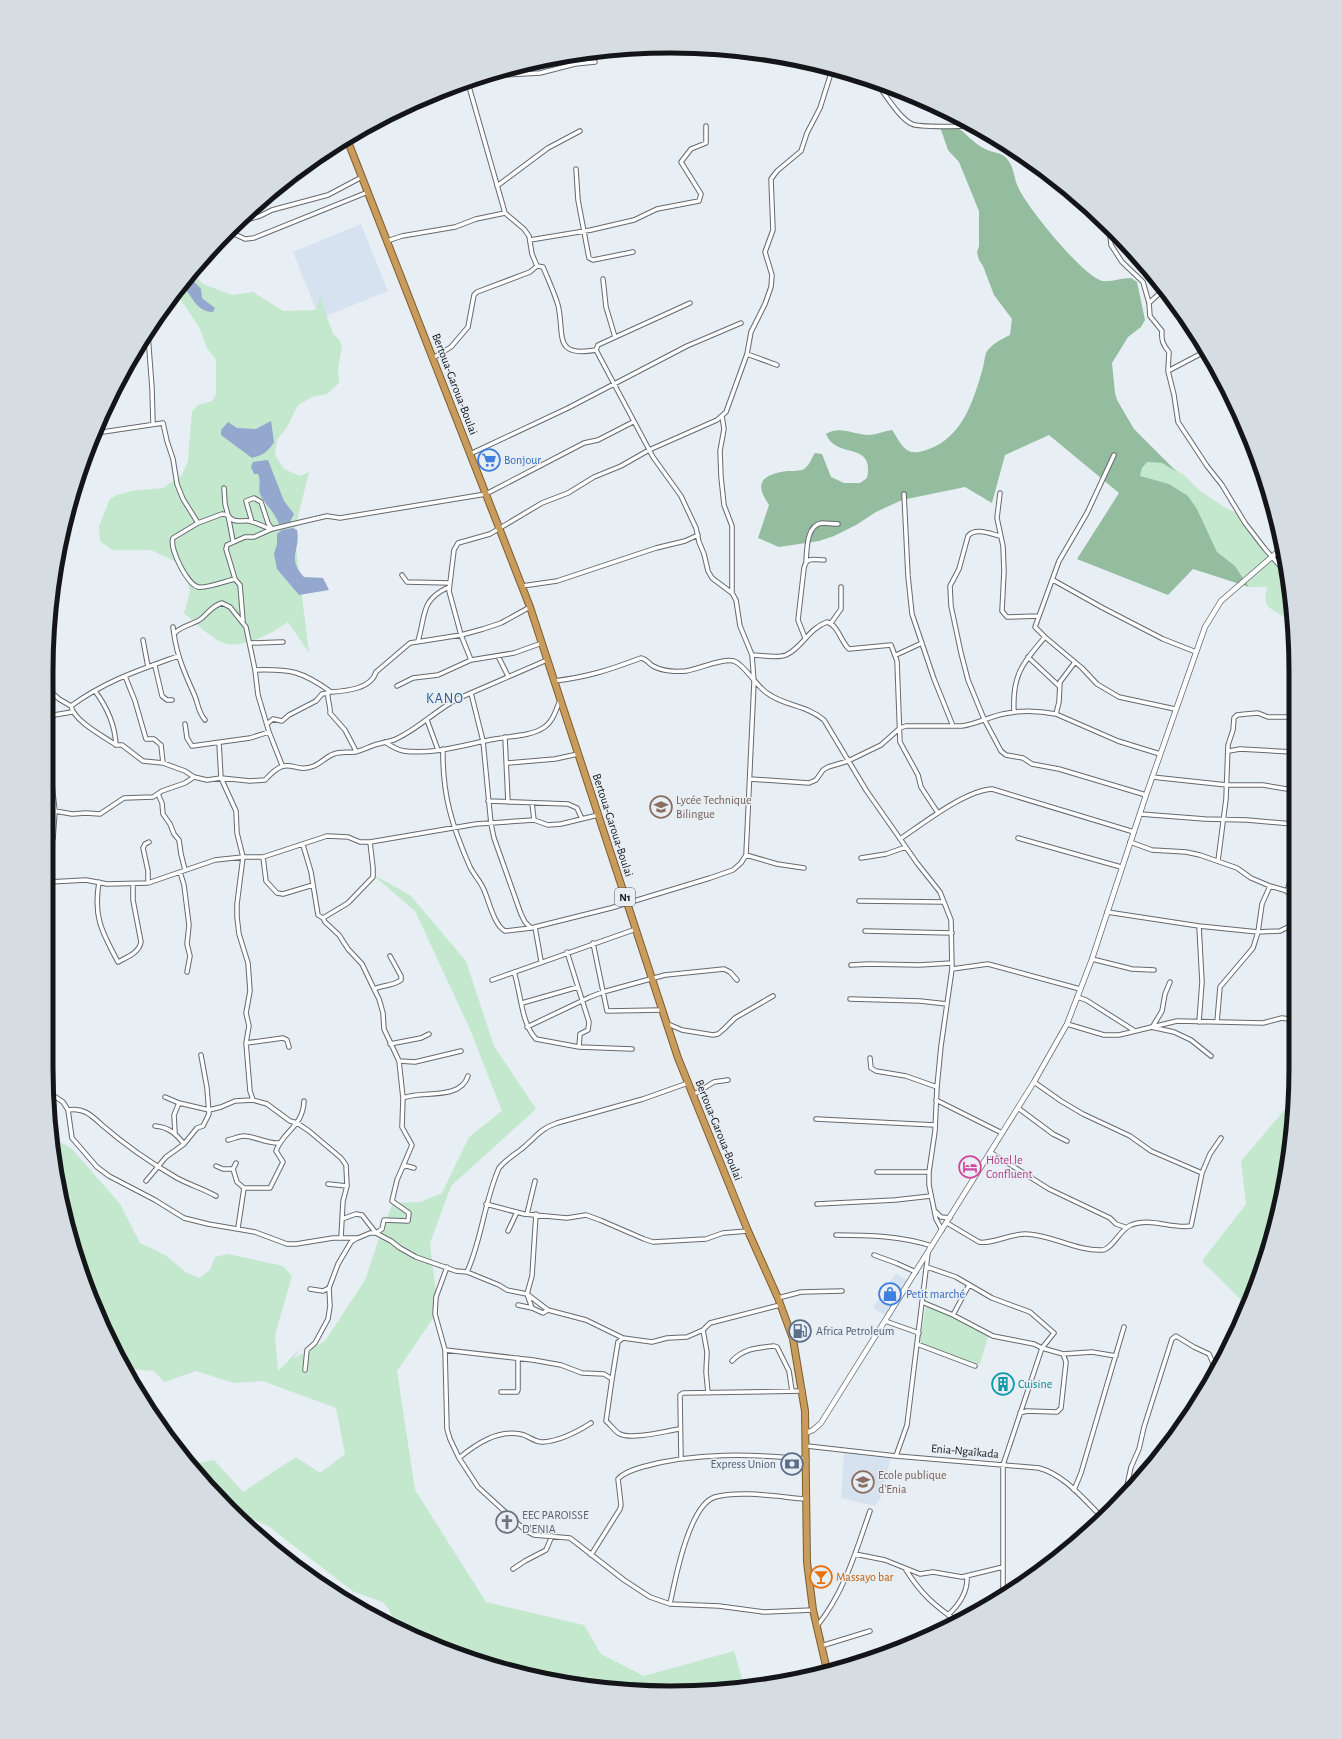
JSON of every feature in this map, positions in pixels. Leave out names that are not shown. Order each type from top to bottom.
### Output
[{"type":"highway","name":"Bertoua-Garoua-Boulai","points":[[349,144],[530,607],[662,1010],[688,1083],[748,1231],[778,1298],[793,1338],[803,1391],[806,1432],[807,1562],[813,1610],[826,1666]]},
{"type":"street","points":[[509,75],[540,73],[575,64],[595,62]]},
{"type":"street","points":[[471,660],[461,635],[449,585],[454,550],[458,543],[467,539],[490,534],[499,527],[550,499],[568,492],[594,477],[622,466],[649,450],[722,416],[729,405],[734,385],[747,354],[751,332],[765,304],[772,281],[765,252],[773,230],[771,179],[777,171],[801,151],[807,133],[820,108],[831,74]]},
{"type":"street","points":[[469,87],[506,213],[524,229],[530,240],[532,254],[537,266],[542,267],[557,304],[561,320],[561,341],[566,347],[578,352],[596,350]]},
{"type":"street","points":[[882,91],[899,113],[912,124],[961,126]]},
{"type":"street","points":[[530,240],[634,220],[656,209],[699,201],[701,194],[681,162],[691,149],[706,143],[706,126]]},
{"type":"street","points":[[498,186],[548,148],[580,131]]},
{"type":"street","points":[[576,169],[576,188],[584,225],[583,231],[590,258],[593,260],[633,252]]},
{"type":"street","points":[[250,219],[272,210],[328,195],[362,177]]},
{"type":"street","points":[[234,234],[245,239],[254,238],[368,192]]},
{"type":"street","points":[[387,241],[402,236],[455,227],[476,219],[506,213]]},
{"type":"street","points":[[1110,236],[1111,245],[1122,262],[1143,282],[1149,303],[1150,316],[1162,331],[1161,338],[1163,345],[1169,352],[1168,371],[1174,395],[1178,422],[1207,466],[1222,485],[1245,523],[1280,566]]},
{"type":"street","points":[[433,358],[451,347],[468,327],[474,295],[477,292],[530,272],[537,266]]},
{"type":"street","points":[[603,279],[606,307],[615,337]]},
{"type":"street","points":[[1149,303],[1160,293]]},
{"type":"street","points":[[596,350],[598,345],[690,303]]},
{"type":"street","points":[[470,454],[568,408],[687,346],[741,323]]},
{"type":"street","points":[[149,342],[153,424]]},
{"type":"street","points":[[443,749],[445,790],[453,827],[471,869],[484,889],[490,906],[502,929],[507,931],[533,928],[611,908],[733,870],[741,863],[746,855],[754,682],[752,654],[740,626],[738,606],[732,594],[712,578],[708,571],[696,528],[682,496],[652,457],[596,350]]},
{"type":"street","points":[[747,354],[776,365]]},
{"type":"street","points":[[1168,371],[1201,354]]},
{"type":"street","points":[[722,416],[724,429],[720,451],[721,476],[724,505],[732,526],[732,594]]},
{"type":"street","points":[[282,766],[269,732],[258,695],[248,633],[243,621],[240,586],[235,579],[226,548],[227,544],[233,541],[242,540],[245,537],[254,537],[272,529],[327,516],[340,518],[411,505],[486,494],[584,443],[598,440],[633,422]]},
{"type":"street","points":[[101,432],[163,423],[173,459],[177,484],[183,498],[198,523]]},
{"type":"street","points":[[1114,455],[1085,518],[1060,561],[1035,626],[1045,637],[1098,684],[1119,697],[1176,709]]},
{"type":"street","points":[[224,488],[224,504],[228,515],[233,541]]},
{"type":"street","points":[[1000,493],[998,518],[1004,571],[1002,611],[1004,615],[1012,618],[1039,616]]},
{"type":"street","points":[[904,494],[909,592],[912,614],[952,726]]},
{"type":"street","points":[[252,522],[246,501],[254,498],[261,502],[268,524],[272,529]]},
{"type":"street","points":[[235,579],[198,587],[192,583],[178,562],[172,541],[173,538],[198,523],[222,514],[228,515],[230,519],[236,521],[252,522],[272,529]]},
{"type":"street","points":[[805,638],[798,620],[800,593],[806,562],[807,541],[812,529],[821,523],[838,524]]},
{"type":"street","points":[[1000,536],[975,531],[970,533],[959,569],[950,586],[951,606],[960,653],[968,680],[984,719],[1001,751],[1006,755],[1023,758],[1032,764],[1058,769],[1146,795]]},
{"type":"street","points":[[522,586],[557,581],[656,548],[685,541],[698,535]]},
{"type":"street","points":[[806,1432],[813,1430],[822,1423],[1034,1082],[1067,1024],[1092,959],[1152,777],[1205,627],[1221,601],[1277,552]]},
{"type":"street","points":[[806,562],[809,560],[824,560]]},
{"type":"street","points":[[402,575],[407,582],[449,585]]},
{"type":"street","points":[[1053,580],[1163,639],[1196,652]]},
{"type":"street","points":[[418,641],[427,605],[437,592],[449,585]]},
{"type":"street","points":[[831,623],[841,609],[841,588]]},
{"type":"street","points":[[174,634],[202,618],[212,608],[222,603],[230,607],[243,621]]},
{"type":"street","points":[[255,670],[280,669],[295,672],[311,678],[331,692],[346,690],[367,684],[375,677],[376,672],[405,645],[418,641],[461,635],[501,623],[530,607]]},
{"type":"street","points":[[752,654],[779,656],[786,655],[798,646],[821,624],[827,622],[831,623]]},
{"type":"street","points":[[831,623],[849,649],[888,644],[893,647],[896,655],[898,678],[898,717],[900,742],[918,775],[921,787],[938,814]]},
{"type":"street","points":[[173,628],[178,656],[194,694],[199,713],[205,720]]},
{"type":"street","points":[[1014,712],[1013,696],[1018,672],[1028,657],[1045,637]]},
{"type":"street","points":[[143,640],[148,667]]},
{"type":"street","points":[[250,643],[283,642]]},
{"type":"street","points":[[397,686],[413,678],[438,675],[471,660],[522,651],[542,643]]},
{"type":"street","points":[[896,655],[922,643]]},
{"type":"street","points":[[71,706],[95,691],[125,676],[178,656]]},
{"type":"street","points":[[498,656],[508,676]]},
{"type":"street","points":[[1028,657],[1059,686]]},
{"type":"street","points":[[554,682],[603,673],[641,658],[659,669],[686,671],[726,661],[734,662],[742,666],[754,682],[775,699],[803,707],[819,715],[824,720],[866,790],[900,840],[940,892],[951,920],[952,969],[937,1087],[935,1125],[929,1172],[931,1196],[936,1219],[942,1230]]},
{"type":"street","points":[[71,706],[72,712],[82,721],[116,744],[122,745],[144,761],[163,763],[185,771],[194,777],[206,780],[222,778],[250,781],[265,780],[274,770],[282,766],[292,765],[303,768],[313,767],[333,754],[356,751],[398,739],[427,720],[443,707],[508,676],[547,660]]},
{"type":"street","points":[[1056,714],[1059,702],[1059,686],[1062,678],[1075,662]]},
{"type":"street","points":[[153,666],[155,666],[162,696],[167,700],[172,700]]},
{"type":"street","points":[[125,676],[136,701],[146,739],[154,739],[161,745],[163,763]]},
{"type":"street","points":[[95,691],[108,712],[116,734],[116,744]]},
{"type":"street","points":[[267,724],[273,719],[282,721],[289,715],[316,701],[322,694],[328,693],[327,700],[331,708],[330,713],[345,730],[356,751]]},
{"type":"street","points":[[471,693],[483,741],[488,801],[496,847],[521,914],[525,922],[533,928],[541,962]]},
{"type":"street","points":[[53,694],[71,706]]},
{"type":"street","points":[[385,742],[395,749],[404,751],[438,750],[542,729],[549,724],[554,716],[560,700]]},
{"type":"street","points":[[53,715],[72,712]]},
{"type":"street","points":[[750,779],[809,783],[816,780],[823,770],[828,767],[848,761],[881,745],[900,728],[911,725],[952,726],[971,724],[984,719],[1014,712],[1056,714],[1118,741],[1160,754]]},
{"type":"street","points":[[1218,861],[1224,819],[1229,751],[1233,721],[1237,715],[1258,714],[1268,717],[1289,717]]},
{"type":"street","points":[[427,720],[438,750]]},
{"type":"street","points":[[185,724],[187,738],[192,746],[250,738],[269,732]]},
{"type":"street","points":[[505,737],[508,802]]},
{"type":"street","points":[[218,743],[222,778],[236,812],[237,833],[242,857],[237,904],[239,934],[248,963],[250,991],[246,1014],[249,1026],[246,1043],[250,1091],[253,1100]]},
{"type":"street","points":[[1229,751],[1240,749],[1289,752]]},
{"type":"street","points":[[507,763],[555,759],[578,754]]},
{"type":"street","points":[[55,811],[72,814],[100,814],[124,798],[149,798],[185,783],[194,777]]},
{"type":"street","points":[[1152,777],[1227,785],[1262,785],[1289,789]]},
{"type":"street","points":[[900,840],[938,814],[975,793],[992,789],[1134,832]]},
{"type":"street","points":[[53,794],[55,811],[53,839]]},
{"type":"street","points":[[158,794],[162,803],[163,814],[179,840],[185,870]]},
{"type":"street","points":[[488,801],[572,806],[577,808],[582,819]]},
{"type":"street","points":[[532,803],[534,820]]},
{"type":"street","points":[[1140,814],[1289,824]]},
{"type":"street","points":[[53,882],[86,880],[133,884],[148,883],[215,860],[242,857],[263,857],[332,836],[348,837],[360,842],[370,842],[453,827],[534,820],[548,824],[561,824],[598,815]]},
{"type":"street","points":[[1018,838],[1122,867]]},
{"type":"street","points":[[148,883],[148,871],[143,848],[149,842]]},
{"type":"street","points":[[323,918],[348,903],[373,877],[370,842]]},
{"type":"street","points":[[1130,842],[1152,850],[1193,853],[1237,868],[1251,878],[1287,892],[1289,885]]},
{"type":"street","points":[[303,845],[313,885],[318,915],[323,918],[325,922],[339,935],[348,949],[362,964],[379,999],[383,1013],[384,1029],[399,1061],[403,1098],[402,1127],[412,1144],[397,1180],[392,1201],[409,1213],[408,1221],[384,1220],[382,1229],[376,1233],[370,1233],[351,1242],[338,1264],[329,1288],[330,1306],[328,1319],[315,1343],[307,1350],[305,1370]]},
{"type":"street","points":[[861,858],[886,854],[906,848]]},
{"type":"street","points":[[746,855],[777,864],[804,868]]},
{"type":"street","points":[[263,857],[266,881],[277,894],[284,894],[313,885]]},
{"type":"street","points":[[180,872],[184,885],[189,925],[187,944],[190,956],[187,972]]},
{"type":"street","points":[[99,882],[96,900],[98,919],[118,962],[137,951],[141,942],[133,900],[133,884]]},
{"type":"street","points":[[1217,1022],[1220,987],[1253,948],[1258,932],[1262,904],[1270,886]]},
{"type":"street","points":[[859,901],[944,902]]},
{"type":"street","points":[[1107,912],[1199,926],[1258,932],[1280,931],[1289,926]]},
{"type":"street","points":[[1199,926],[1202,982],[1199,1022]]},
{"type":"street","points":[[492,980],[636,928]]},
{"type":"street","points":[[865,931],[952,933]]},
{"type":"street","points":[[593,943],[606,1008],[609,1011],[662,1010]]},
{"type":"street","points":[[567,952],[589,1028],[580,1034],[579,1047]]},
{"type":"street","points":[[374,989],[382,985],[397,983],[401,980],[402,976],[390,956]]},
{"type":"street","points":[[1092,959],[1132,969],[1154,970]]},
{"type":"street","points":[[851,965],[919,965],[952,963]]},
{"type":"street","points":[[952,969],[988,964],[1080,989]]},
{"type":"street","points":[[527,1027],[604,992],[665,975],[724,970],[730,972],[737,980]]},
{"type":"street","points":[[514,972],[527,1027],[536,1039],[579,1047],[632,1049]]},
{"type":"street","points":[[1152,1026],[1162,1011],[1165,994],[1170,982]]},
{"type":"street","points":[[522,1002],[578,987]]},
{"type":"street","points":[[667,1023],[682,1030],[713,1035],[718,1034],[735,1018],[773,996]]},
{"type":"street","points":[[1077,997],[1086,1000],[1135,1031]]},
{"type":"street","points":[[850,999],[904,1000],[947,1004]]},
{"type":"street","points":[[1067,1024],[1104,1035],[1119,1035],[1177,1021],[1263,1023],[1282,1018],[1289,1019]]},
{"type":"street","points":[[1152,1026],[1186,1037],[1211,1056]]},
{"type":"street","points":[[390,1044],[421,1038],[429,1034]]},
{"type":"street","points":[[246,1043],[283,1038],[287,1040],[289,1047]]},
{"type":"street","points":[[399,1061],[415,1062],[461,1051]]},
{"type":"street","points":[[146,1181],[166,1158],[184,1144],[197,1128],[203,1126],[209,1110],[201,1055]]},
{"type":"street","points":[[870,1058],[871,1068],[876,1071],[906,1076],[937,1087]]},
{"type":"street","points":[[403,1098],[447,1092],[462,1086],[468,1076]]},
{"type":"street","points":[[693,1095],[714,1082],[728,1080]]},
{"type":"street","points":[[1034,1082],[1083,1114],[1130,1136],[1150,1150],[1202,1172]]},
{"type":"street","points":[[466,1272],[478,1244],[486,1204],[499,1168],[545,1127],[643,1099],[688,1083]]},
{"type":"street","points":[[54,1096],[63,1102],[68,1110],[72,1138],[97,1167],[109,1176],[155,1200],[184,1218],[208,1224],[255,1232],[287,1244],[341,1238],[358,1238]]},
{"type":"street","points":[[165,1097],[179,1103],[209,1110],[235,1101],[253,1100],[267,1104],[290,1121],[297,1123],[341,1158],[346,1165],[347,1186],[343,1201],[341,1238]]},
{"type":"street","points":[[936,1100],[1002,1133]]},
{"type":"street","points":[[236,1163],[233,1169],[237,1182],[244,1188],[270,1188],[282,1162],[276,1151],[279,1143],[297,1123],[303,1111],[304,1102]]},
{"type":"street","points":[[175,1133],[174,1115],[179,1103]]},
{"type":"street","points":[[68,1110],[76,1108],[92,1115],[116,1137],[158,1167],[179,1179],[200,1187],[216,1196]]},
{"type":"street","points":[[1018,1108],[1054,1134],[1067,1141]]},
{"type":"street","points":[[816,1119],[935,1125]]},
{"type":"street","points":[[155,1126],[164,1126],[175,1133],[184,1144]]},
{"type":"street","points":[[228,1140],[244,1136],[279,1143]]},
{"type":"street","points":[[947,1223],[983,1243],[1008,1236],[1028,1234],[1074,1247],[1101,1250],[1108,1248],[1125,1227],[1138,1222],[1192,1226],[1202,1172],[1210,1154],[1221,1138]]},
{"type":"street","points":[[990,1152],[1049,1189],[1110,1218],[1116,1224],[1125,1227]]},
{"type":"street","points":[[216,1166],[223,1169],[233,1169]]},
{"type":"street","points":[[403,1167],[407,1166],[414,1168]]},
{"type":"street","points":[[877,1172],[929,1172]]},
{"type":"street","points":[[527,1214],[534,1181]]},
{"type":"street","points":[[328,1184],[347,1186]]},
{"type":"street","points":[[238,1228],[244,1188]]},
{"type":"street","points":[[817,1204],[895,1200],[931,1196]]},
{"type":"street","points":[[486,1204],[527,1214],[567,1218],[586,1215],[653,1242],[706,1239],[723,1233],[748,1231]]},
{"type":"street","points":[[935,1211],[941,1217],[950,1218]]},
{"type":"street","points":[[508,1231],[517,1212]]},
{"type":"street","points":[[342,1219],[356,1214],[362,1215],[376,1233],[416,1256],[466,1272],[499,1285],[507,1290],[527,1294],[548,1310],[586,1320],[623,1338],[652,1342],[667,1338],[687,1337],[703,1330],[710,1323],[780,1305]]},
{"type":"street","points":[[532,1308],[527,1294],[532,1276],[536,1214]]},
{"type":"street","points":[[836,1235],[891,1237],[915,1240],[932,1246]]},
{"type":"street","points":[[896,1456],[908,1425],[928,1252]]},
{"type":"street","points":[[874,1255],[916,1272]]},
{"type":"street","points":[[447,1267],[435,1302],[435,1314],[445,1350],[448,1428],[450,1439],[459,1458],[478,1487],[526,1531],[534,1535],[570,1538],[591,1555],[650,1597],[670,1604],[718,1606],[764,1612],[813,1610]]},
{"type":"street","points":[[927,1267],[956,1277],[992,1298],[1030,1312],[1052,1330],[1054,1335],[1042,1348],[1004,1465],[1003,1589]]},
{"type":"street","points":[[953,1315],[969,1285]]},
{"type":"street","points":[[310,1289],[323,1291],[329,1288]]},
{"type":"street","points":[[778,1298],[801,1292],[842,1291]]},
{"type":"street","points":[[922,1302],[953,1315],[993,1336],[1034,1344],[1063,1354],[1092,1352],[1116,1356]]},
{"type":"street","points":[[518,1305],[532,1308],[543,1313],[548,1310]]},
{"type":"street","points":[[885,1321],[919,1333]]},
{"type":"street","points":[[1074,1490],[1081,1473],[1124,1327]]},
{"type":"street","points":[[703,1330],[707,1352],[706,1372],[708,1393]]},
{"type":"street","points":[[1128,1484],[1131,1467],[1139,1449],[1144,1427],[1172,1339],[1176,1336],[1209,1354],[1213,1364]]},
{"type":"street","points":[[623,1338],[618,1342],[606,1421],[622,1435],[646,1435],[680,1430]]},
{"type":"street","points":[[917,1344],[975,1366]]},
{"type":"street","points":[[732,1361],[739,1354],[750,1349],[774,1346],[777,1347],[789,1371],[792,1391]]},
{"type":"street","points":[[445,1350],[561,1365],[582,1373],[604,1374],[612,1379]]},
{"type":"street","points":[[1020,1413],[1057,1412],[1061,1408],[1066,1362],[1063,1354]]},
{"type":"street","points":[[501,1392],[517,1392],[518,1359]]},
{"type":"street","points":[[681,1458],[680,1395],[683,1393],[803,1391]]},
{"type":"street","points":[[459,1458],[479,1442],[502,1435],[521,1434],[543,1442],[562,1438],[591,1423]]},
{"type":"street","name":"Enia-Ngaîkada","points":[[806,1446],[896,1456],[1039,1468],[1051,1471],[1074,1490],[1099,1514]]},
{"type":"street","points":[[591,1555],[620,1508],[621,1499],[618,1484],[620,1476],[636,1469],[681,1458],[744,1456],[807,1459]]},
{"type":"street","points":[[670,1604],[688,1536],[706,1503],[715,1497],[744,1494],[807,1500]]},
{"type":"street","points":[[817,1627],[826,1616],[839,1593],[870,1511]]},
{"type":"street","points":[[513,1569],[546,1550],[552,1536]]},
{"type":"street","points":[[855,1554],[885,1560],[906,1570],[920,1574],[933,1572],[956,1577],[967,1576],[978,1572],[1003,1567]]},
{"type":"street","points":[[906,1570],[923,1595],[952,1618]]},
{"type":"street","points":[[948,1615],[963,1596],[968,1586],[967,1576]]},
{"type":"street","points":[[821,1646],[870,1631]]},
{"type":"shaded area","points":[[361,224],[388,291],[326,316],[320,297],[316,310],[293,252]]},
{"type":"shaded area","name":"Petit marché","points":[[896,1273],[907,1280],[885,1315],[873,1308]]},
{"type":"shaded area","name":"Ecole publique d'Enia","points":[[844,1451],[891,1457],[880,1499],[875,1506],[841,1498]]},
{"type":"green space","points":[[954,125],[981,147],[1000,154],[1007,159],[1011,165],[1018,187],[1032,209],[1056,240],[1083,268],[1094,277],[1103,281],[1131,278],[1137,282],[1145,320],[1141,327],[1128,337],[1112,363],[1115,393],[1117,400],[1134,429],[1177,472],[1162,463],[1147,462],[1142,468],[1140,476],[1169,484],[1188,496],[1197,509],[1217,552],[1235,566],[1249,587],[1193,569],[1168,595],[1077,559],[1119,493],[1049,435],[1005,455],[992,503],[965,487],[902,500],[876,512],[856,525],[834,536],[819,541],[779,547],[758,538],[769,505],[764,497],[761,486],[766,478],[778,473],[804,469],[815,453],[822,454],[831,477],[844,483],[860,483],[867,478],[868,466],[865,459],[860,454],[831,442],[826,434],[831,431],[842,430],[870,435],[892,430],[906,450],[910,452],[921,452],[940,443],[950,436],[958,427],[970,406],[983,369],[986,353],[996,342],[1010,335],[1012,319],[994,295],[977,252],[979,246],[979,211],[959,162],[948,150],[940,127]]},
{"type":"green space","points":[[196,276],[203,284],[232,295],[253,292],[283,311],[316,310],[320,296],[333,334],[339,339],[342,346],[338,369],[339,383],[327,394],[312,397],[298,405],[287,427],[277,440],[275,455],[284,469],[300,476],[309,472],[294,533],[309,653],[288,622],[267,635],[251,641],[227,644],[217,640],[204,631],[184,613],[190,592],[186,577],[178,563],[151,550],[112,550],[100,541],[99,526],[110,499],[117,495],[132,491],[163,488],[182,475],[188,461],[192,411],[198,405],[212,401],[216,395],[216,360],[207,348],[199,327],[179,297]]},
{"type":"green space","points":[[1147,462],[1162,463],[1184,475],[1200,491],[1226,508],[1239,514],[1281,573],[1287,620],[1269,607],[1265,596],[1267,587],[1249,587],[1235,566],[1217,552],[1197,509],[1188,496],[1175,488],[1140,476],[1142,468]]},
{"type":"green space","points":[[372,874],[410,895],[466,961],[494,1046],[536,1109],[451,1186],[430,1243],[438,1311],[397,1371],[415,1490],[486,1602],[584,1625],[601,1654],[644,1676],[734,1651],[743,1682],[711,1685],[631,1685],[590,1681],[550,1674],[511,1665],[472,1653],[435,1639],[394,1620],[383,1602],[354,1592],[268,1526],[246,1516],[197,1464],[214,1460],[243,1492],[296,1457],[320,1473],[345,1454],[336,1408],[263,1381],[234,1383],[196,1371],[164,1382],[154,1371],[132,1369],[100,1304],[86,1267],[74,1228],[65,1189],[57,1141],[72,1149],[120,1204],[140,1243],[165,1255],[187,1273],[199,1278],[210,1270],[215,1257],[228,1254],[283,1266],[292,1276],[275,1335],[278,1371],[301,1348],[293,1359],[325,1341],[365,1280],[380,1235],[393,1203],[421,1202],[442,1193],[469,1137],[502,1111],[469,1027],[415,911]]},
{"type":"green space","points":[[1288,1104],[1284,1149],[1277,1189],[1268,1228],[1256,1267],[1243,1302],[1202,1261],[1246,1204],[1241,1161]]},
{"type":"green space","points":[[926,1305],[939,1309],[989,1334],[980,1364],[969,1365],[919,1346]]},
{"type":"water","points":[[193,280],[201,289],[202,298],[215,308],[213,312],[207,311],[198,306],[186,289]]},
{"type":"water","points":[[271,421],[274,442],[265,453],[252,458],[221,435],[221,430],[228,422],[237,428],[256,429]]},
{"type":"water","points":[[268,460],[284,501],[294,514],[290,522],[279,524],[260,493],[260,479],[258,474],[254,474],[251,467],[253,462]]},
{"type":"water","points":[[293,528],[297,530],[298,537],[295,559],[299,570],[304,577],[323,578],[329,590],[299,595],[277,569],[274,554],[277,544],[277,534],[282,530]]},
{"type":"place","name":"Bonjour","points":[[489,460]]},
{"type":"place","name":"Lycée Technique Bilingue","points":[[661,807]]},
{"type":"place","name":"Hôtel le Confluent","points":[[970,1167]]},
{"type":"place","name":"Petit marché","points":[[890,1294]]},
{"type":"place","name":"Africa Petroleum","points":[[800,1331]]},
{"type":"place","name":"Cuisine","points":[[1003,1384]]},
{"type":"place","name":"Express Union","points":[[792,1464]]},
{"type":"place","name":"Ecole publique d'Enia","points":[[863,1482]]},
{"type":"place","name":"EEC PAROISSE D'ENIA","points":[[507,1522]]},
{"type":"place","name":"Massayo bar","points":[[821,1577]]},
{"type":"district","name":"KANO","points":[[445,699]]}]
